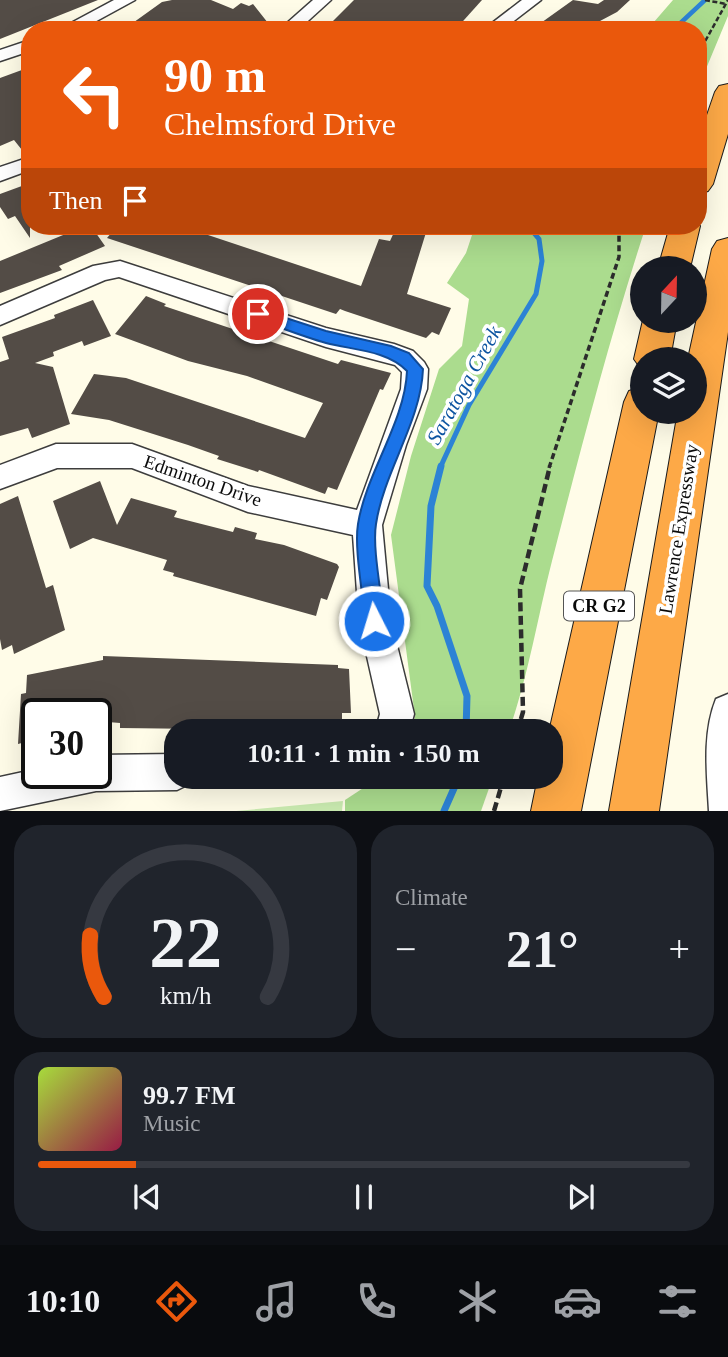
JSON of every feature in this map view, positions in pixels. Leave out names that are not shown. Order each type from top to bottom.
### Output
[{"type":"highway","points":[[707,156],[728,92]]},
{"type":"highway","points":[[677,256],[683,235]]},
{"type":"highway","name":"Lawrence Expressway","points":[[634,811],[701,380],[728,249]]},
{"type":"highway","name":"CR G2","points":[[556,811],[637,424]]},
{"type":"street","points":[[84,21],[127,0]]},
{"type":"street","points":[[298,21],[323,0]]},
{"type":"street","points":[[504,21],[533,0]]},
{"type":"street","points":[[0,57],[21,49]]},
{"type":"street","points":[[0,174],[21,166]]},
{"type":"street","points":[[0,316],[101,272],[120,269],[326,337],[404,358],[415,369],[414,389],[392,445],[367,525],[374,621],[397,714],[396,719]]},
{"type":"street","name":"Edminton Drive","points":[[0,477],[56,456],[132,456],[248,499],[367,525]]},
{"type":"street","points":[[727,811],[723,759],[728,711]]},
{"type":"street","points":[[112,773],[164,772]]},
{"type":"street","points":[[0,795],[26,789]]},
{"type":"path","points":[[705,0],[725,3],[707,37]]},
{"type":"path","points":[[521,719],[523,712],[520,589],[553,452],[579,386],[619,257],[619,235]]},
{"type":"path","points":[[494,811],[500,789]]},
{"type":"green space","points":[[673,0],[728,0],[728,16],[707,66],[707,21],[655,21]]},
{"type":"green space","points":[[472,235],[643,235],[637,256],[630,256],[630,277],[596,392],[513,719],[414,719],[391,535],[411,456],[439,369],[462,346],[469,299],[447,283],[466,253]]},
{"type":"green space","points":[[362,789],[489,789],[481,811],[345,811],[345,800]]},
{"type":"green space","points":[[343,801],[342,811],[236,811]]},
{"type":"building","points":[[0,0],[98,0],[45,21],[21,21],[21,31],[0,39]]},
{"type":"building","points":[[211,0],[233,9],[241,3],[249,6],[253,4],[266,21],[136,21],[162,2]]},
{"type":"building","points":[[354,0],[482,0],[463,21],[333,21]]},
{"type":"building","points":[[573,0],[598,4],[604,0],[630,0],[617,12],[600,21],[544,21]]},
{"type":"building","points":[[21,70],[21,149],[14,140],[0,146],[0,78]]},
{"type":"building","points":[[21,186],[21,225],[15,216],[8,219],[0,207],[0,194]]},
{"type":"building","points":[[63,235],[97,235],[105,246],[59,266],[62,270],[0,293],[0,261]]},
{"type":"building","points":[[110,235],[208,235],[361,286],[379,239],[390,241],[393,235],[425,235],[407,294],[451,308],[439,335],[432,332],[426,338],[340,309],[336,314],[107,238]]},
{"type":"building","points":[[146,296],[166,304],[164,306],[338,364],[341,360],[391,373],[383,390],[380,389],[337,490],[328,487],[325,494],[109,420],[71,414],[94,374],[126,378],[305,438],[323,403],[247,376],[188,361],[115,334]]},
{"type":"building","points":[[93,300],[111,336],[84,346],[82,341],[53,352],[54,356],[35,363],[53,367],[70,424],[32,438],[28,428],[0,436],[0,362],[9,359],[2,337],[55,318],[54,315]]},
{"type":"building","points":[[100,481],[117,525],[131,498],[177,511],[174,517],[233,532],[235,527],[257,533],[255,539],[284,545],[337,564],[339,567],[327,600],[321,598],[316,616],[173,576],[174,573],[163,570],[167,560],[93,538],[70,549],[53,501]]},
{"type":"building","points":[[18,496],[46,588],[53,585],[65,630],[14,654],[12,645],[2,650],[0,639],[0,504]]},
{"type":"building","points":[[103,656],[338,665],[338,668],[349,669],[351,713],[342,713],[342,719],[164,719],[164,729],[120,728],[120,723],[112,722],[112,698],[21,698],[21,743],[18,744],[21,694],[26,693],[27,675],[103,660]]},
{"type":"waterway","name":"Saratoga Creek","points":[[683,21],[705,0]]},
{"type":"waterway","name":"Saratoga Creek","points":[[440,468],[469,405],[536,294],[542,261],[539,239],[536,235]]},
{"type":"waterway","name":"Saratoga Creek","points":[[441,466],[431,506],[427,586],[437,606],[467,696],[466,719]]},
{"type":"waterway","name":"Saratoga Creek","points":[[444,811],[454,789]]},
{"type":"route","points":[[258,314],[326,337],[386,351],[404,358],[415,369],[414,389],[392,445],[367,525],[374,621]]}]
